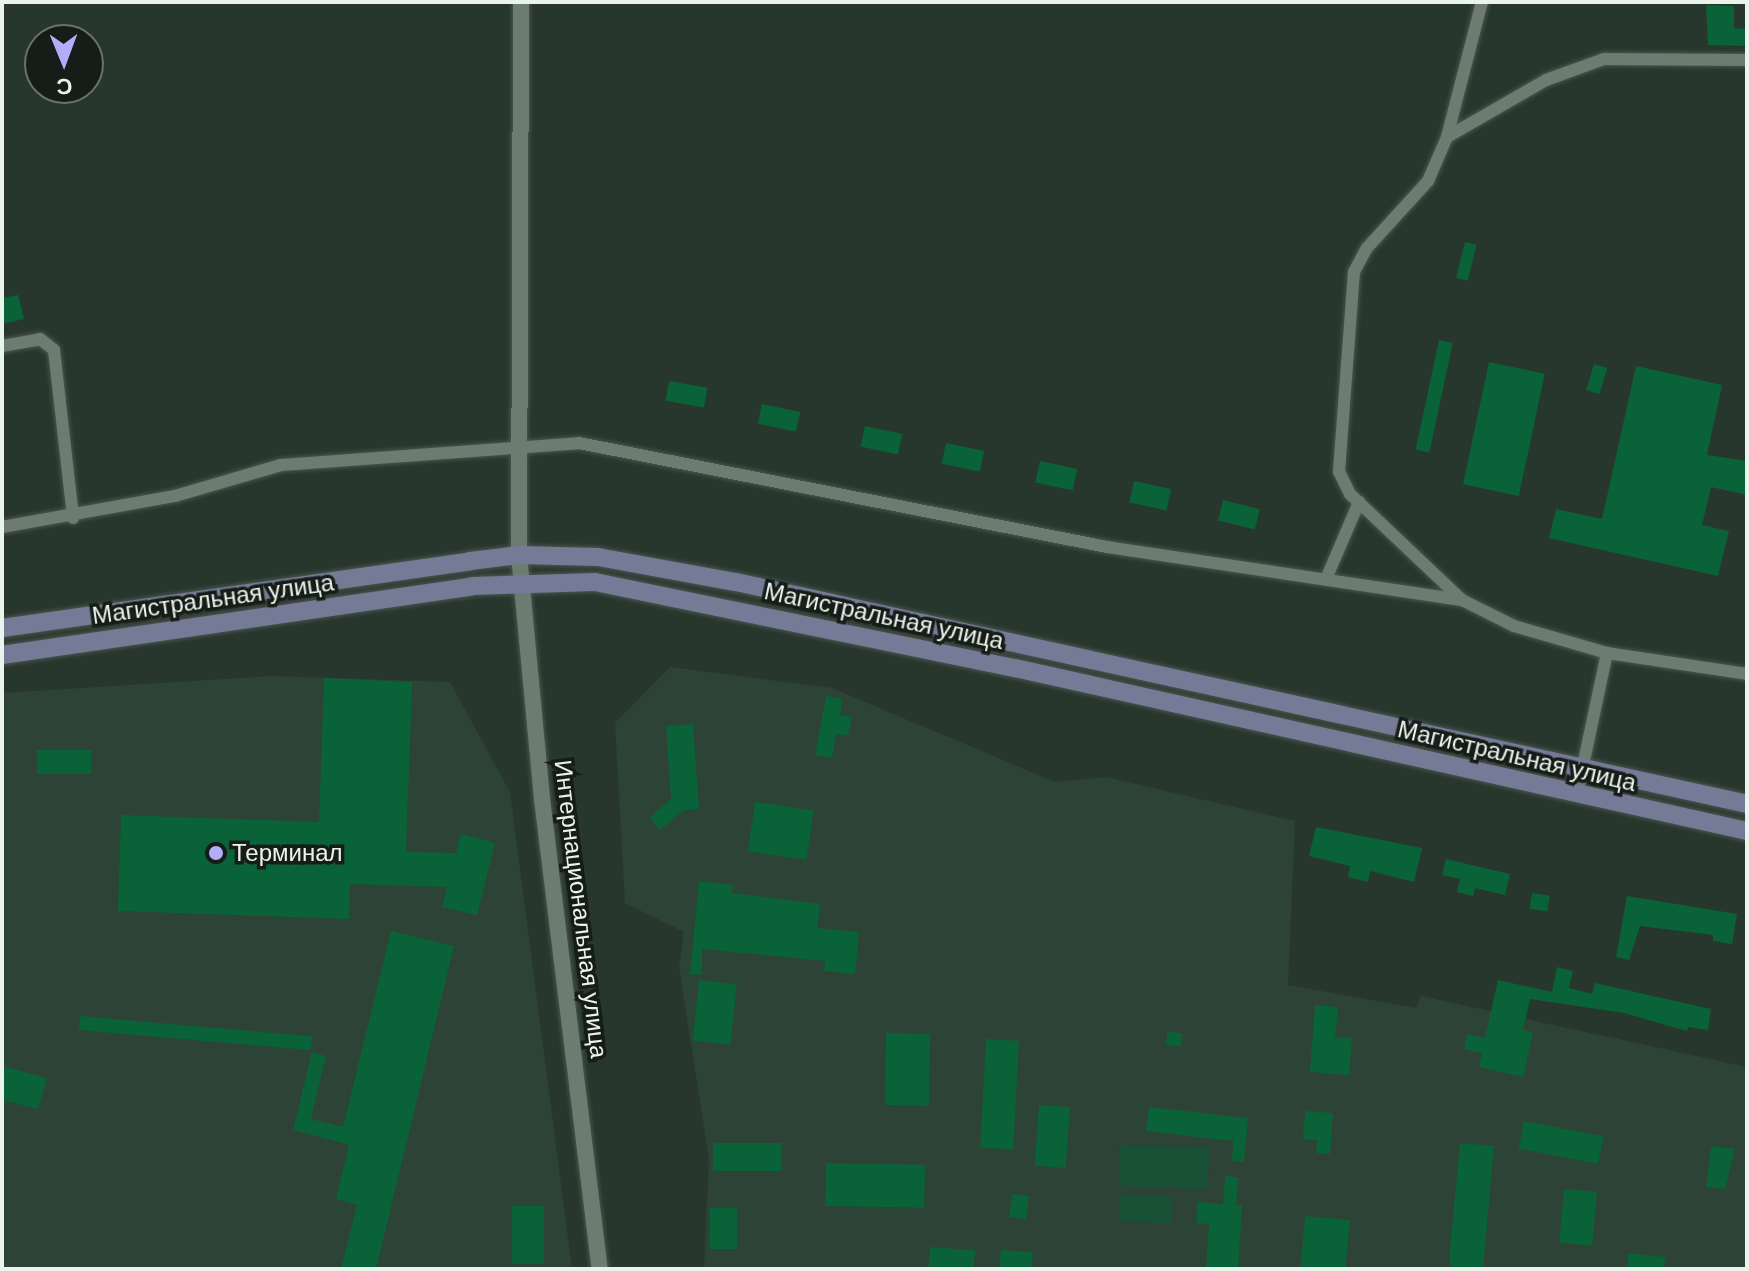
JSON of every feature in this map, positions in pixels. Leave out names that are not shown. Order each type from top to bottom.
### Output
[{"type":"main road","name":"Магистральная улица","points":[[2,628],[519,555],[598,557],[736,582],[1747,804]]},
{"type":"main road","name":"Магистральная улица","points":[[2,655],[522,581],[595,582],[697,601],[1747,831]]},
{"type":"street","name":"Интернациональная улица","points":[[521,2],[519,555],[542,799],[600,1269]]},
{"type":"street","points":[[1482,2],[1447,137],[1428,181],[1367,248],[1354,272],[1339,471],[1359,502],[1462,600],[1514,626],[1607,653],[1747,674]]},
{"type":"street","points":[[1447,137],[1546,80],[1604,59],[1747,60]]},
{"type":"street","points":[[2,346],[40,339],[54,350],[73,518]]},
{"type":"street","points":[[2,527],[73,518],[175,496],[281,465],[579,443],[1107,547],[1462,600]]},
{"type":"street","points":[[1326,579],[1359,502]]},
{"type":"street","points":[[1577,794],[1607,653]]},
{"type":"shaded area","points":[[670,667],[832,688],[1055,782],[1106,777],[1295,821],[1288,985],[1416,1008],[1421,996],[1747,1067],[1747,1269],[704,1269],[709,1159],[679,967],[684,932],[625,903],[615,723]]},
{"type":"shaded area","points":[[272,676],[450,682],[510,792],[572,1269],[2,1269],[2,693]]},
{"type":"green space","points":[[1120,1145],[1209,1148],[1208,1189],[1119,1186]]},
{"type":"green space","points":[[1120,1194],[1172,1197],[1171,1224],[1119,1221]]},
{"type":"building","points":[[1706,5],[1734,6],[1734,28],[1747,29],[1747,46],[1708,45]]},
{"type":"building","points":[[1465,242],[1477,245],[1468,281],[1456,278]]},
{"type":"building","points":[[18,295],[24,319],[2,324],[2,298]]},
{"type":"building","points":[[1439,340],[1453,343],[1429,452],[1416,450]]},
{"type":"building","points":[[1489,362],[1545,374],[1519,496],[1463,484]]},
{"type":"building","points":[[1594,364],[1607,368],[1599,394],[1586,390]]},
{"type":"building","points":[[1636,366],[1722,385],[1707,455],[1747,461],[1747,495],[1711,487],[1702,525],[1729,531],[1718,576],[1549,538],[1556,509],[1602,519]]},
{"type":"building","points":[[669,381],[707,388],[704,407],[666,401]]},
{"type":"building","points":[[762,404],[800,412],[796,432],[758,424]]},
{"type":"building","points":[[865,426],[902,434],[898,454],[861,447]]},
{"type":"building","points":[[946,443],[984,451],[980,472],[942,464]]},
{"type":"building","points":[[1040,461],[1077,469],[1073,490],[1035,483]]},
{"type":"building","points":[[1134,481],[1171,489],[1167,510],[1129,503]]},
{"type":"building","points":[[1223,500],[1260,509],[1255,530],[1218,520]]},
{"type":"building","points":[[324,678],[412,682],[406,852],[456,853],[461,834],[495,843],[477,915],[442,907],[447,887],[350,884],[349,919],[118,911],[121,815],[319,822]]},
{"type":"building","points":[[826,696],[842,699],[840,715],[852,717],[848,736],[836,734],[832,758],[815,755]]},
{"type":"building","points":[[693,724],[699,809],[684,810],[660,830],[650,817],[671,799],[666,726]]},
{"type":"building","points":[[37,750],[91,750],[91,774],[37,774]]},
{"type":"building","points":[[755,802],[813,810],[806,860],[748,852]]},
{"type":"building","points":[[1316,827],[1422,848],[1414,882],[1370,871],[1368,882],[1348,877],[1350,866],[1309,856]]},
{"type":"building","points":[[1446,859],[1510,874],[1505,895],[1475,888],[1473,896],[1457,892],[1460,879],[1442,875]]},
{"type":"building","points":[[699,881],[733,885],[732,893],[820,904],[817,928],[859,932],[855,974],[824,971],[825,961],[702,949],[702,974],[690,975]]},
{"type":"building","points":[[1532,893],[1550,896],[1547,912],[1529,909]]},
{"type":"building","points":[[1627,896],[1737,914],[1732,944],[1713,941],[1713,935],[1640,926],[1629,960],[1616,957]]},
{"type":"building","points":[[391,931],[454,946],[376,1269],[341,1269],[357,1205],[336,1199],[349,1145],[293,1130],[312,1052],[326,1056],[311,1119],[343,1127]]},
{"type":"building","points":[[1557,967],[1573,971],[1569,988],[1592,994],[1595,983],[1711,1009],[1708,1030],[1688,1027],[1687,1031],[1624,1013],[1530,999],[1523,1030],[1533,1032],[1523,1077],[1479,1067],[1482,1053],[1464,1049],[1467,1034],[1485,1038],[1498,980],[1552,992]]},
{"type":"building","points":[[699,980],[737,984],[730,1045],[693,1041]]},
{"type":"building","points":[[1315,1005],[1338,1007],[1335,1037],[1352,1038],[1349,1075],[1310,1072]]},
{"type":"building","points":[[80,1016],[312,1036],[311,1050],[79,1030]]},
{"type":"building","points":[[1167,1032],[1182,1033],[1181,1046],[1166,1045]]},
{"type":"building","points":[[886,1033],[930,1034],[929,1106],[885,1105]]},
{"type":"building","points":[[986,1039],[1019,1041],[1013,1150],[980,1148]]},
{"type":"building","points":[[2,1066],[47,1078],[38,1109],[2,1100]]},
{"type":"building","points":[[1039,1105],[1070,1107],[1066,1168],[1035,1166]]},
{"type":"building","points":[[1149,1107],[1248,1118],[1244,1162],[1232,1161],[1233,1141],[1146,1131]]},
{"type":"building","points":[[1305,1111],[1333,1113],[1330,1154],[1316,1153],[1317,1140],[1303,1139]]},
{"type":"building","points":[[1524,1121],[1604,1136],[1598,1164],[1519,1148]]},
{"type":"building","points":[[713,1143],[781,1143],[781,1171],[713,1171]]},
{"type":"building","points":[[1460,1143],[1494,1146],[1483,1269],[1453,1269],[1449,1260]]},
{"type":"building","points":[[1711,1146],[1735,1149],[1725,1189],[1706,1187]]},
{"type":"building","points":[[826,1163],[925,1165],[924,1208],[825,1206]]},
{"type":"building","points":[[1225,1176],[1238,1177],[1236,1205],[1242,1205],[1238,1269],[1206,1269],[1209,1224],[1196,1223],[1198,1202],[1223,1204]]},
{"type":"building","points":[[1564,1189],[1597,1192],[1592,1246],[1559,1243]]},
{"type":"building","points":[[1012,1194],[1029,1196],[1026,1219],[1009,1217]]},
{"type":"building","points":[[512,1206],[544,1206],[544,1264],[512,1264]]},
{"type":"building","points":[[710,1208],[737,1208],[737,1249],[710,1249]]},
{"type":"building","points":[[1305,1216],[1350,1220],[1346,1269],[1300,1269]]},
{"type":"building","points":[[930,1247],[975,1250],[974,1269],[928,1269]]},
{"type":"building","points":[[1001,1250],[1033,1252],[1031,1269],[999,1269]]},
{"type":"building","points":[[1628,1253],[1665,1257],[1664,1269],[1627,1269]]},
{"type":"place","name":"Терминал","points":[[216,853]]}]
